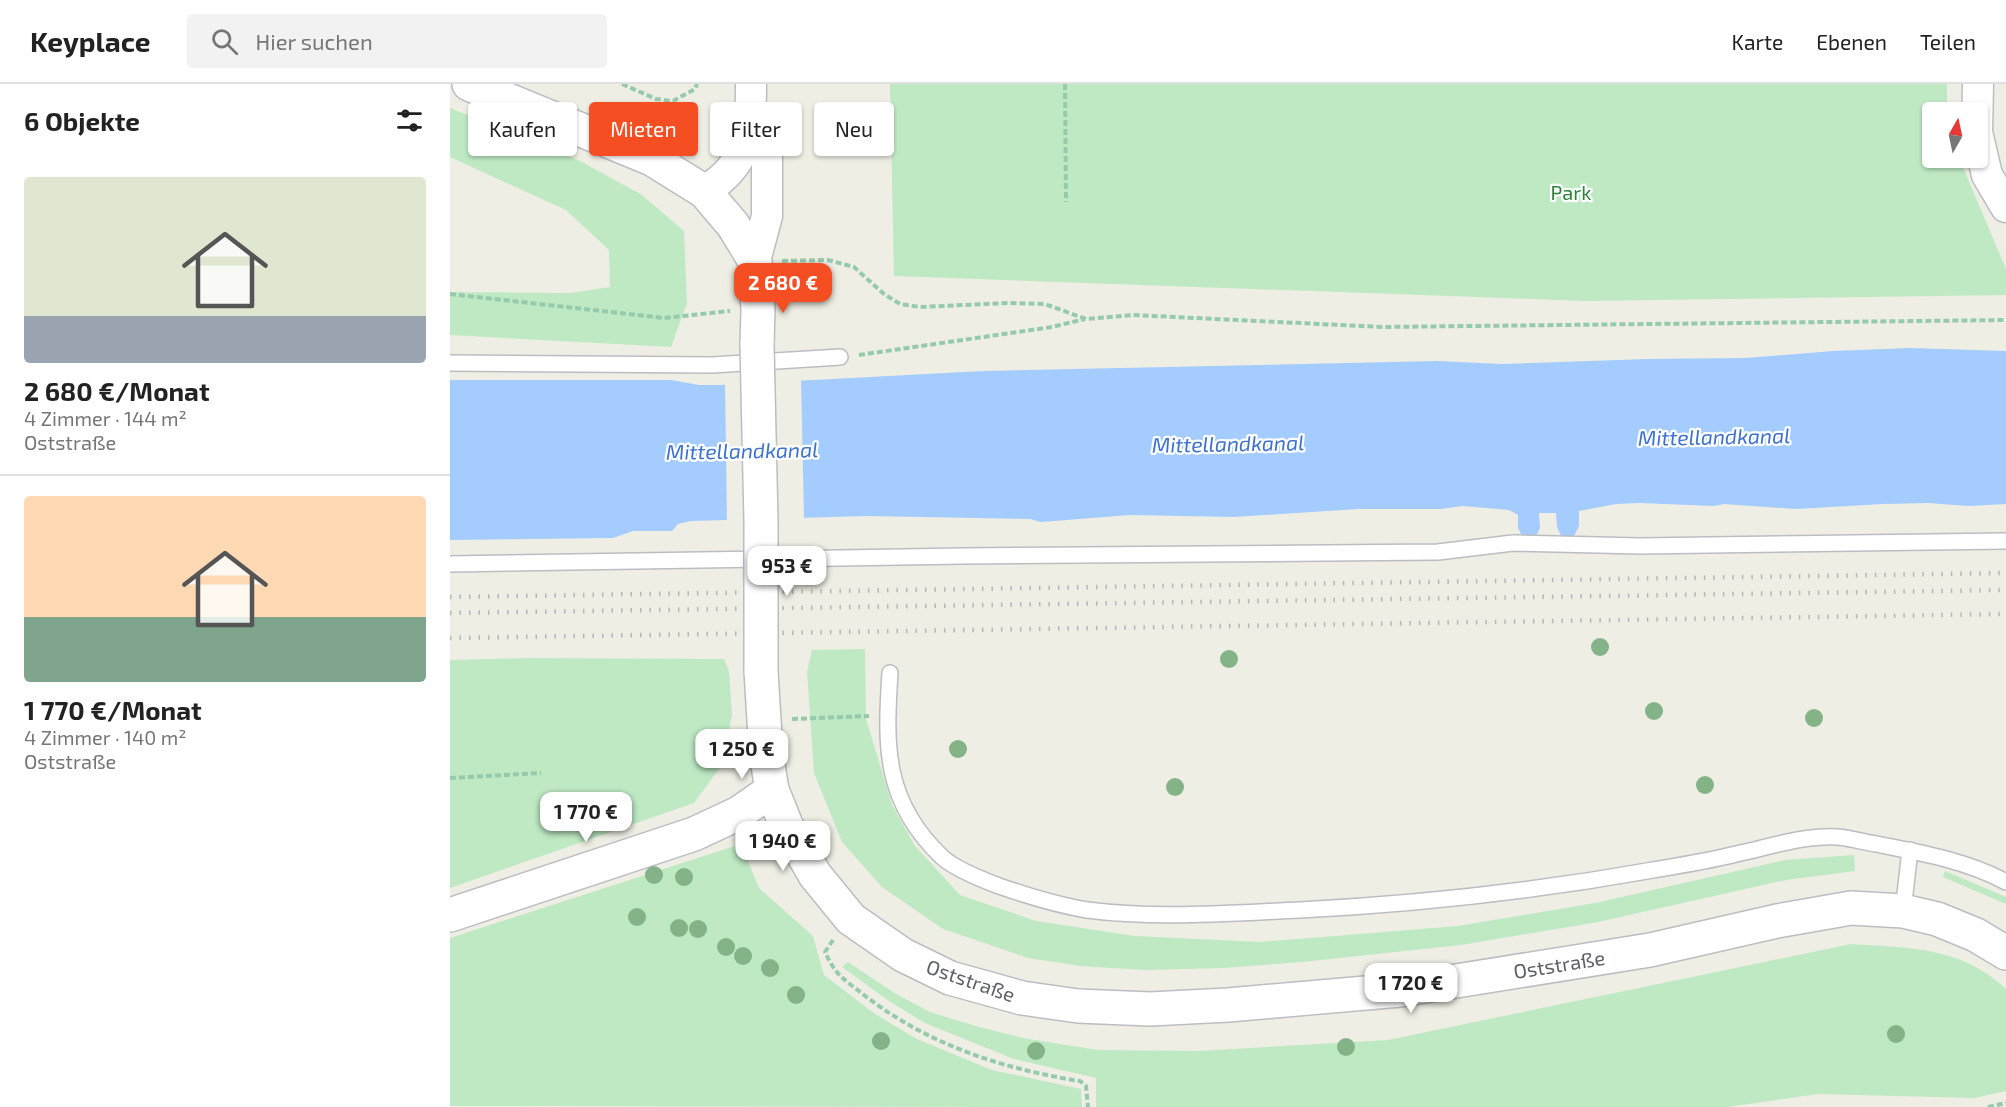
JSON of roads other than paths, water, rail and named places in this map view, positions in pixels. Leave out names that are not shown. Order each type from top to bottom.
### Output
[{"type":"street","name":"Oststraße","points":[[469,84],[652,159],[705,192],[733,225],[755,261],[758,310],[761,671],[765,742],[772,790],[786,825],[815,875],[851,919],[903,955],[950,978],[1022,998],[1078,1006],[1150,1009],[1228,1005],[1400,990],[1650,950],[1777,921],[1851,908],[1903,911],[1937,919],[1976,934],[2006,953]]},
{"type":"street","points":[[1978,84],[1977,132],[1987,175],[2006,207]]},
{"type":"street","points":[[705,192],[731,170],[746,145],[751,96]]},
{"type":"street","points":[[751,96],[767,150],[767,216],[755,261]]},
{"type":"street","points":[[450,915],[694,834],[739,813],[772,790]]},
{"type":"lane","points":[[450,363],[712,365],[840,357]]},
{"type":"lane","points":[[450,564],[1437,552],[1513,543],[1640,546],[2006,541]]},
{"type":"lane","points":[[890,673],[887,715],[890,765],[897,795],[911,823],[944,860],[984,881],[1040,900],[1086,910],[1191,915],[1413,903],[1464,898],[1629,874],[1723,857],[1789,841],[1837,837],[1943,858],[1996,876],[2006,882]]},
{"type":"lane","points":[[1903,911],[1910,850]]},
{"type":"water","name":"Mittellandkanal","points":[[1910,348],[2006,351],[2006,504],[1969,506],[1928,503],[1883,504],[1796,509],[1724,504],[1714,506],[1616,504],[1579,511],[1579,526],[1574,536],[1562,538],[1557,527],[1556,513],[1539,513],[1540,528],[1535,538],[1523,538],[1518,528],[1518,515],[1509,510],[1463,506],[1440,509],[1358,509],[1234,517],[1130,515],[1041,522],[1030,519],[867,516],[691,521],[678,524],[672,531],[633,531],[613,538],[450,540],[450,380],[671,380],[699,385],[719,385],[983,371],[1437,361],[1502,364],[1745,358]]},
{"type":"railway","points":[[450,597],[2006,573]]},
{"type":"railway","points":[[450,613],[2006,590]]},
{"type":"railway","points":[[450,638],[2006,614]]},
{"type":"park label","name":"Park","points":[[1571,192]]}]
